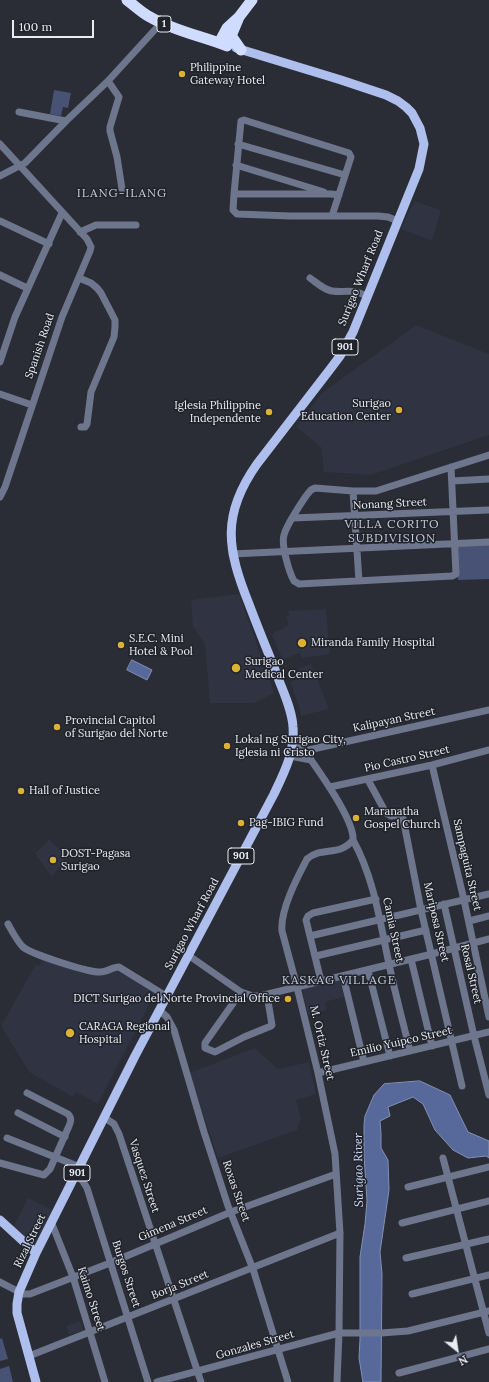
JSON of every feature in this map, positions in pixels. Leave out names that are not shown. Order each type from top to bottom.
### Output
[{"type":"highway","name":"1","points":[[127,0],[138,10],[161,23],[205,38],[225,40]]},
{"type":"highway","points":[[242,50],[225,40],[227,28],[239,17],[252,0]]},
{"type":"main road","name":"Surigao Wharf Road","points":[[104,1118],[188,954],[274,794],[290,756],[294,736],[293,721],[288,703],[238,576],[232,554],[232,523],[238,497],[257,464],[340,356],[353,332],[418,174],[423,150],[423,136],[420,128],[412,113],[398,101],[386,95],[341,80],[242,50]]},
{"type":"main road","name":"Rizal Street","points":[[36,1382],[17,1313],[17,1304],[20,1292],[36,1253],[52,1224],[104,1118]]},
{"type":"main road","points":[[0,1220],[36,1253]]},
{"type":"street","points":[[0,176],[20,166],[29,159],[108,81],[161,23]]},
{"type":"street","points":[[108,81],[118,97],[110,131],[117,157],[122,189]]},
{"type":"street","points":[[19,112],[66,121]]},
{"type":"street","points":[[332,216],[335,194],[345,175],[351,157],[348,152],[244,120],[240,123],[233,210],[238,215],[332,216],[378,216],[388,217],[398,221]]},
{"type":"street","name":"Spanish Road","points":[[0,144],[87,239],[91,247],[62,317],[0,497]]},
{"type":"street","points":[[238,144],[345,175]]},
{"type":"street","points":[[236,165],[335,194]]},
{"type":"street","points":[[234,194],[335,194]]},
{"type":"street","points":[[0,362],[14,317],[62,213]]},
{"type":"street","points":[[0,221],[49,244]]},
{"type":"street","points":[[80,232],[96,225],[136,225]]},
{"type":"street","points":[[0,275],[27,288]]},
{"type":"street","points":[[79,278],[91,283],[101,293],[113,315],[115,327],[114,337],[91,392],[87,424],[85,427],[81,427]]},
{"type":"street","points":[[310,278],[328,290],[356,291],[367,296]]},
{"type":"street","points":[[0,394],[32,405]]},
{"type":"street","points":[[451,467],[457,572],[454,576],[296,583],[292,578],[285,551],[284,536],[293,518],[310,491],[313,489],[367,491],[384,489],[451,467],[489,455]]},
{"type":"street","points":[[452,481],[489,479]]},
{"type":"street","points":[[353,491],[359,581]]},
{"type":"street","name":"Nonang Street","points":[[293,518],[355,517],[489,510]]},
{"type":"street","points":[[232,554],[489,542]]},
{"type":"street","name":"Kalipayan Street","points":[[304,751],[489,710]]},
{"type":"street","points":[[294,736],[330,787],[351,829],[353,840]]},
{"type":"street","name":"Pio Castro Street","points":[[330,787],[368,780],[489,750]]},
{"type":"street","points":[[290,756],[312,760]]},
{"type":"street","name":"Sampaguita Street","points":[[432,765],[469,921],[489,1017]]},
{"type":"street","name":"Mariposa Street","points":[[368,780],[388,815],[399,815],[403,818],[421,910],[462,1086]]},
{"type":"street","name":"Camia Street","points":[[353,840],[376,899],[389,964],[410,1050]]},
{"type":"street","name":"M. Ortiz Street","points":[[337,1382],[340,1333],[340,1234],[333,1141],[318,1073],[282,931],[282,914],[307,859],[314,853],[335,851],[347,847],[353,840]]},
{"type":"street","points":[[310,936],[489,894]]},
{"type":"street","points":[[321,981],[306,920],[308,916],[313,912],[376,899]]},
{"type":"street","name":"Rosal Street","points":[[444,904],[453,948],[489,1095]]},
{"type":"street","points":[[469,921],[489,916]]},
{"type":"street","points":[[8,924],[23,947],[31,951],[92,972],[102,972],[119,967],[166,996]]},
{"type":"street","points":[[316,956],[426,930]]},
{"type":"street","points":[[188,954],[241,992],[253,996],[266,995],[489,939]]},
{"type":"street","points":[[411,959],[432,1046]]},
{"type":"street","points":[[368,970],[390,1056]]},
{"type":"street","points":[[343,976],[364,1062]]},
{"type":"street","points":[[241,992],[205,1042],[205,1048],[215,1052],[244,1036],[271,1026],[266,995]]},
{"type":"street","name":"Roxas Street","points":[[159,1010],[167,1017],[174,1030],[204,1132],[252,1268],[288,1382]]},
{"type":"street","name":"Emilio Yuipco Street","points":[[318,1073],[489,1032]]},
{"type":"street","points":[[0,1163],[44,1175],[50,1170],[65,1137],[71,1117],[68,1114],[27,1094]]},
{"type":"street","points":[[18,1113],[65,1137]]},
{"type":"street","name":"Vasquez Street","points":[[104,1118],[114,1124],[119,1134],[201,1382]]},
{"type":"street","points":[[7,1138],[80,1167]]},
{"type":"street","points":[[443,1158],[475,1278],[486,1312],[489,1333]]},
{"type":"street","points":[[408,1187],[489,1167]]},
{"type":"street","name":"Gimena Street","points":[[20,1292],[26,1295],[30,1294],[110,1263],[231,1212],[336,1174]]},
{"type":"street","name":"Burgos Street","points":[[76,1176],[82,1180],[87,1188],[110,1263],[129,1317],[148,1382]]},
{"type":"street","points":[[402,1223],[489,1201]]},
{"type":"street","name":"Kaimo Street","points":[[52,1224],[73,1277],[105,1382]]},
{"type":"street","name":"Borja Street","points":[[29,1356],[340,1234]]},
{"type":"street","points":[[406,1258],[489,1239]]},
{"type":"street","points":[[412,1294],[489,1275]]},
{"type":"street","points":[[0,1282],[20,1292]]},
{"type":"street","name":"Gonzales Street","points":[[157,1382],[340,1333],[381,1333],[408,1330],[486,1312]]},
{"type":"street","points":[[399,1372],[489,1349]]},
{"type":"shaded area","points":[[54,90],[71,93],[68,108],[63,107],[61,116],[50,114]]},
{"type":"shaded area","points":[[414,201],[441,210],[432,241],[401,229]]},
{"type":"shaded area","name":"Surigao Education Center","points":[[416,325],[489,354],[489,435],[371,475],[324,472],[321,447],[296,427],[322,393]]},
{"type":"shaded area","points":[[489,544],[489,579],[458,580],[457,545]]},
{"type":"shaded area","name":"Surigao Medical Center","points":[[239,594],[274,693],[254,703],[210,703],[205,644],[193,627],[191,600]]},
{"type":"shaded area","name":"Miranda Family Hospital","points":[[326,609],[330,654],[302,658],[299,653],[283,660],[271,634],[289,625],[286,617],[289,615],[288,611]]},
{"type":"shaded area","points":[[132,660],[152,670],[147,680],[127,670]]},
{"type":"shaded area","points":[[311,664],[329,709],[301,716],[290,682],[302,677],[299,668]]},
{"type":"shaded area","points":[[49,839],[67,857],[52,877],[35,854]]},
{"type":"shaded area","name":"CARAGA Regional Hospital","points":[[44,957],[82,972],[117,970],[156,991],[98,1104],[76,1092],[73,1097],[29,1072],[1,1026],[36,964],[39,966]]},
{"type":"shaded area","points":[[340,979],[344,997],[325,1002],[327,1010],[308,1015],[302,989]]},
{"type":"shaded area","points":[[255,1048],[278,1069],[309,1062],[316,1094],[296,1100],[301,1118],[297,1130],[218,1158],[189,1073]]},
{"type":"shaded area","points":[[420,1081],[450,1095],[468,1132],[489,1141],[489,1158],[486,1156],[468,1158],[453,1150],[435,1130],[423,1104],[413,1097],[388,1107],[390,1116],[380,1121],[381,1148],[388,1160],[389,1190],[380,1252],[382,1274],[381,1382],[363,1382],[359,1358],[360,1257],[367,1201],[364,1155],[365,1116],[374,1095],[384,1084]]},
{"type":"shaded area","points":[[28,1198],[55,1211],[36,1248],[13,1228]]},
{"type":"shaded area","points":[[80,1321],[84,1330],[69,1335],[66,1326]]},
{"type":"shaded area","points":[[2,1338],[8,1359],[0,1361],[0,1339]]},
{"type":"shaded area","points":[[9,1366],[13,1382],[0,1382],[0,1369]]},
{"type":"place","name":"Philippine Gateway Hotel","points":[[182,74]]},
{"type":"place","name":"Surigao Education Center","points":[[399,410]]},
{"type":"place","name":"Iglesia Philippine Independente","points":[[269,412]]},
{"type":"place","name":"Miranda Family Hospital","points":[[302,643]]},
{"type":"place","name":"S.E.C. Mini Hotel & Pool","points":[[121,645]]},
{"type":"place","name":"Surigao Medical Center","points":[[236,668]]},
{"type":"place","name":"Provincial Capitol of Surigao del Norte","points":[[57,727]]},
{"type":"place","name":"Lokal ng Surigao City, Iglesia ni Cristo","points":[[227,746]]},
{"type":"place","name":"Hall of Justice","points":[[21,791]]},
{"type":"place","name":"Maranatha Gospel Church","points":[[356,818]]},
{"type":"place","name":"Pag-IBIG Fund","points":[[241,823]]},
{"type":"place","name":"DOST-Pagasa Surigao","points":[[53,860]]},
{"type":"place","name":"DICT Surigao del Norte Provincial Office","points":[[288,999]]},
{"type":"place","name":"CARAGA Regional Hospital","points":[[70,1033]]},
{"type":"district","name":"ILANG-ILANG","points":[[122,194]]},
{"type":"district","name":"VILLA CORITO SUBDIVISION","points":[[392,532]]},
{"type":"district","name":"KASKAG VILLAGE","points":[[339,981]]},
{"type":"water label","name":"Surigao River","points":[[359,1170]]}]
